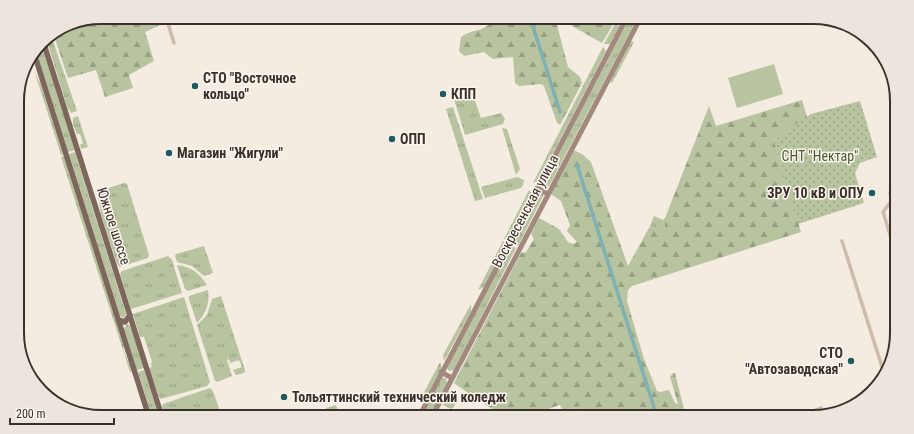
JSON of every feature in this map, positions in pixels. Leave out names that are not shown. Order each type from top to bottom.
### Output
[{"type":"main road","name":"Воскресенская улица","points":[[422,410],[623,24]]},
{"type":"main road","name":"Воскресенская улица","points":[[436,410],[636,24]]},
{"type":"main road","name":"Южное шоссе","points":[[45,48],[160,410]]},
{"type":"main road","name":"Южное шоссе","points":[[36,60],[147,410]]},
{"type":"main road","points":[[537,188],[548,194]]},
{"type":"main road","points":[[118,320],[125,322],[130,316]]},
{"type":"main road","points":[[121,330],[126,324],[129,324],[133,328]]},
{"type":"main road","points":[[441,372],[452,378]]},
{"type":"street","points":[[168,24],[174,43]]},
{"type":"street","points":[[890,203],[883,212],[890,234]]},
{"type":"street","points":[[842,241],[882,367]]},
{"type":"green space","points":[[162,24],[145,32],[154,61],[129,75],[133,88],[105,97],[96,70],[68,78],[55,39],[63,34],[76,28],[91,25]]},
{"type":"green space","points":[[490,24],[557,24],[568,67],[580,77],[582,83],[560,125],[557,123],[544,86],[541,84],[519,86],[515,83],[513,57],[493,59],[484,52],[464,56],[459,51],[461,37]]},
{"type":"green space","points":[[572,24],[613,24],[602,43],[572,26]]},
{"type":"green space","points":[[615,24],[617,24],[619,27],[610,44],[604,44]]},
{"type":"green space","points":[[626,24],[634,24],[549,186],[545,187],[542,185]]},
{"type":"green space","points":[[53,41],[77,111],[71,113],[67,107],[48,45]]},
{"type":"green space","points":[[631,41],[634,42],[612,83],[610,82]]},
{"type":"green space","points":[[603,47],[606,51],[539,180],[533,183]]},
{"type":"green space","points":[[43,50],[75,150],[68,152],[38,57]]},
{"type":"green space","points":[[774,64],[783,94],[737,108],[728,78]]},
{"type":"green space","points":[[34,70],[41,85],[63,154],[61,155]]},
{"type":"green space","points":[[469,95],[474,98],[481,118],[501,113],[505,119],[503,124],[465,135],[454,99]]},
{"type":"green space","points":[[802,100],[807,117],[774,140],[801,232],[632,286],[628,290],[627,301],[644,359],[657,391],[660,392],[669,390],[675,403],[678,404],[670,377],[673,373],[675,373],[684,410],[580,410],[579,406],[562,410],[560,405],[545,410],[494,410],[454,383],[521,253],[526,252],[534,239],[531,234],[539,218],[559,229],[568,242],[573,244],[577,242],[567,231],[570,225],[561,201],[551,194],[573,150],[582,154],[591,162],[628,266],[650,226],[658,228],[661,234],[665,229],[665,218],[709,106],[716,126]]},
{"type":"green space","name":"СНТ \"Нектар\"","points":[[860,101],[877,157],[860,163],[855,173],[864,203],[798,224],[774,140],[811,114]]},
{"type":"green space","points":[[453,107],[483,199],[475,201],[446,109]]},
{"type":"green space","points":[[78,116],[88,147],[81,149],[80,145],[83,143],[80,134],[77,134],[73,124],[73,118]]},
{"type":"green space","points":[[502,128],[507,129],[520,169],[516,175]]},
{"type":"green space","points":[[75,152],[126,314],[124,318],[120,316],[69,154]]},
{"type":"green space","points":[[64,156],[124,346],[123,349],[132,371],[130,372],[61,157]]},
{"type":"green space","points":[[517,177],[524,180],[521,188],[485,198],[481,187]]},
{"type":"green space","points":[[124,183],[127,184],[149,255],[148,258],[120,267],[117,264],[101,214],[98,195],[102,190]]},
{"type":"green space","points":[[529,190],[532,194],[508,241],[504,239]]},
{"type":"green space","points":[[538,192],[544,193],[518,246],[511,243]]},
{"type":"green space","points":[[654,216],[663,220],[665,218],[665,229],[662,234],[650,226]]},
{"type":"green space","points":[[503,241],[506,243],[484,287],[478,290]]},
{"type":"green space","points":[[510,245],[516,248],[454,370],[449,371],[447,368]]},
{"type":"green space","points":[[204,246],[213,273],[204,276],[192,266],[177,262],[175,256],[176,254]]},
{"type":"green space","points":[[168,256],[172,260],[182,293],[131,309],[120,274],[122,271]]},
{"type":"green space","points":[[177,265],[187,267],[195,271],[207,285],[188,291],[185,289]]},
{"type":"green space","points":[[208,290],[207,308],[197,323],[189,296]]},
{"type":"green space","points":[[221,296],[245,370],[244,373],[236,375],[233,370],[242,367],[239,360],[230,363],[229,359],[227,360],[232,376],[217,382],[215,381],[197,325],[207,315],[212,299]]},
{"type":"green space","points":[[184,297],[210,382],[207,386],[161,399],[149,368],[152,367],[152,362],[144,337],[140,337],[133,314]]},
{"type":"green space","points":[[471,304],[471,311],[444,361],[443,355]]},
{"type":"green space","points":[[127,324],[131,326],[144,368],[137,370],[124,329]]},
{"type":"green space","points":[[440,362],[442,368],[428,396],[422,396]]},
{"type":"green space","points":[[144,370],[157,410],[150,410],[138,372]]},
{"type":"green space","points":[[442,378],[446,378],[447,383],[434,410],[425,410]]},
{"type":"green space","points":[[210,388],[213,391],[220,410],[163,410],[163,404]]},
{"type":"green space","points":[[452,390],[456,392],[458,396],[454,407],[451,409],[443,405],[443,403],[446,394]]},
{"type":"green space","points":[[336,405],[338,410],[327,410],[326,408]]},
{"type":"green space","points":[[579,406],[580,410],[566,410]]},
{"type":"green space","points":[[822,406],[823,410],[818,410],[811,410]]},
{"type":"waterway","points":[[532,24],[560,112]]},
{"type":"waterway","points":[[577,165],[655,410]]},
{"type":"place","name":"СТО \"Восточное кольцо\"","points":[[195,86]]},
{"type":"place","name":"КПП","points":[[443,94]]},
{"type":"place","name":"ОПП","points":[[392,139]]},
{"type":"place","name":"Магазин \"Жигули\"","points":[[169,153]]},
{"type":"place","name":"ЗРУ 10 кВ и ОПУ","points":[[872,193]]},
{"type":"place","name":"СТО \"Автозаводская\"","points":[[851,361]]},
{"type":"place","name":"Тольяттинский технический коледж","points":[[284,397]]}]
